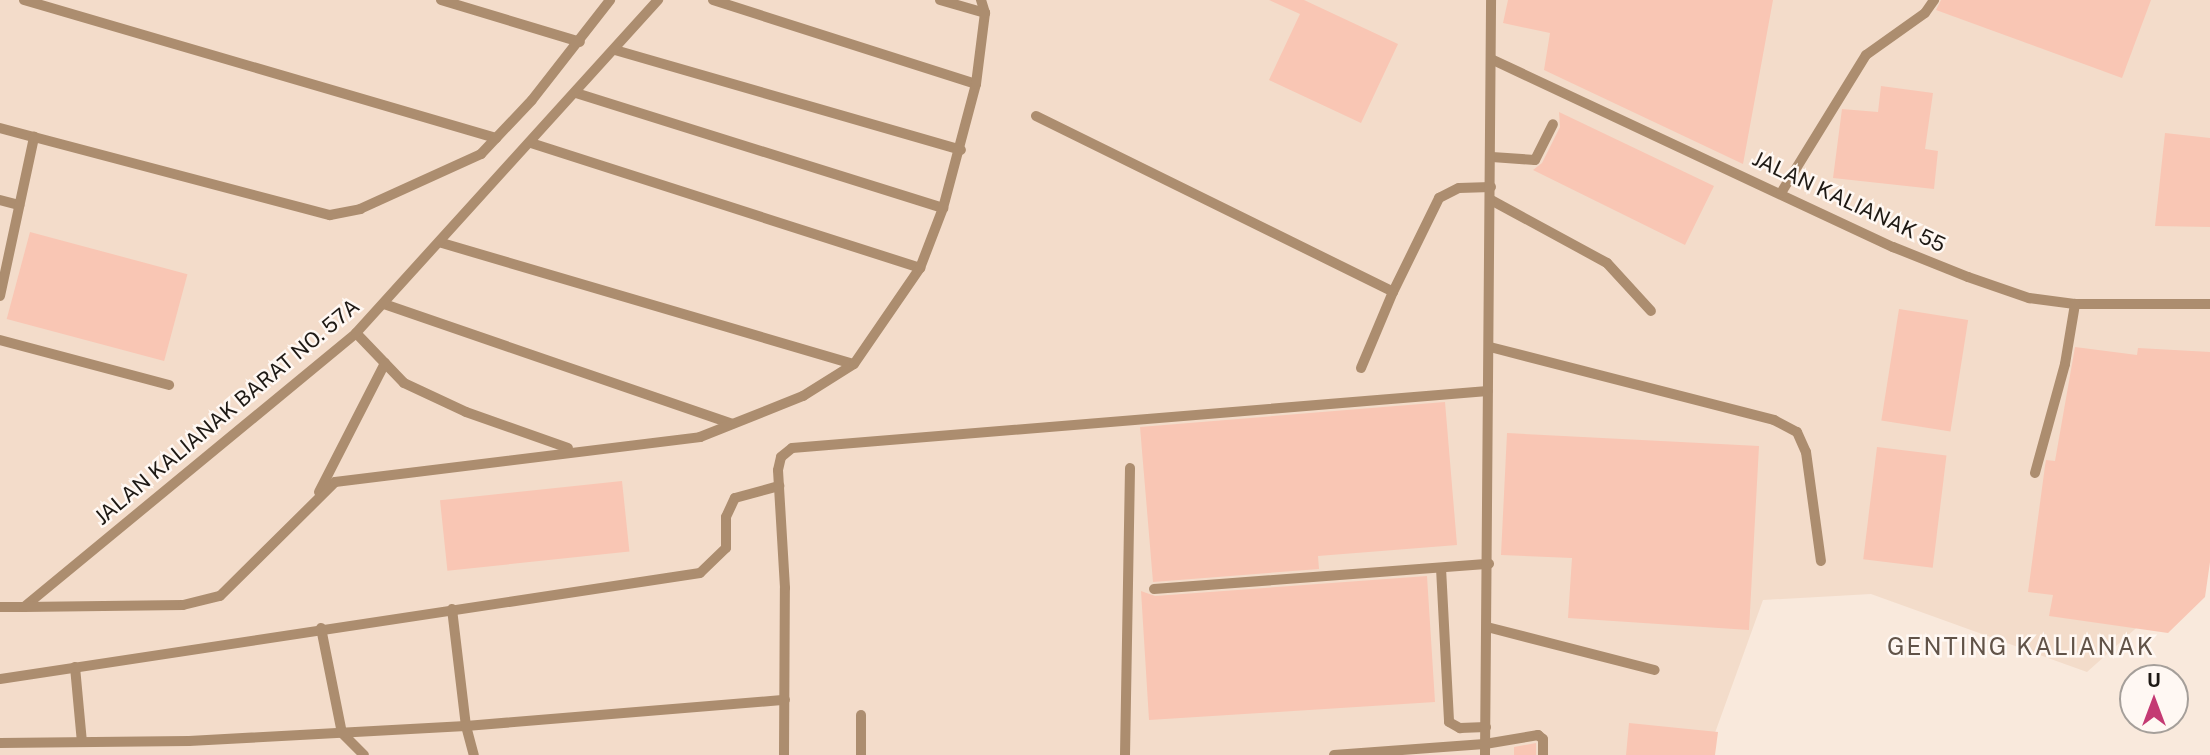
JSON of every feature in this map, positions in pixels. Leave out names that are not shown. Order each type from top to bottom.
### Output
[{"type":"lane","points":[[23,0],[496,138]]},
{"type":"lane","points":[[441,0],[580,42]]},
{"type":"lane","points":[[0,128],[330,215],[408,189],[481,154],[580,42],[610,0]]},
{"type":"lane","name":"JALAN KALIANAK BARAT NO. 57A","points":[[24,607],[356,333],[442,243],[657,0]]},
{"type":"lane","points":[[713,0],[976,84]]},
{"type":"lane","points":[[940,0],[985,13]]},
{"type":"lane","points":[[0,607],[183,605],[220,596],[251,570],[317,495],[335,482],[355,476],[699,437],[803,396],[854,365],[920,268],[943,208],[961,150],[976,84],[985,13],[982,0]]},
{"type":"lane","points":[[1485,749],[1489,564],[1491,0]]},
{"type":"lane","points":[[1782,193],[1866,55],[1925,13],[1934,0]]},
{"type":"lane","points":[[615,50],[961,150]]},
{"type":"lane","name":"JALAN KALIANAK 55","points":[[1490,59],[1968,277],[2029,298],[2075,304],[2210,304]]},
{"type":"lane","points":[[576,93],[943,208]]},
{"type":"lane","points":[[1036,116],[1393,292]]},
{"type":"lane","points":[[1492,157],[1535,160],[1553,124]]},
{"type":"lane","points":[[0,292],[34,137]]},
{"type":"lane","points":[[531,143],[920,268]]},
{"type":"lane","points":[[1361,368],[1393,292],[1439,198],[1459,188],[1491,187]]},
{"type":"lane","points":[[0,200],[19,205]]},
{"type":"lane","points":[[1491,200],[1607,263],[1651,312]]},
{"type":"lane","points":[[442,243],[854,365]]},
{"type":"lane","points":[[384,304],[732,424]]},
{"type":"lane","points":[[2035,473],[2065,364],[2075,304]]},
{"type":"lane","points":[[356,333],[404,383],[466,412],[572,450]]},
{"type":"lane","points":[[0,341],[169,386]]},
{"type":"lane","points":[[1490,347],[1774,420],[1797,432],[1806,453],[1821,561]]},
{"type":"lane","points":[[317,495],[385,363]]},
{"type":"lane","points":[[785,755],[779,486],[781,457],[792,448],[1488,391]]},
{"type":"lane","points":[[1125,755],[1130,468]]},
{"type":"lane","points":[[0,679],[700,572],[726,548],[726,517],[734,498],[779,486]]},
{"type":"lane","points":[[1154,589],[1489,564]]},
{"type":"lane","points":[[1441,568],[1449,722],[1460,728],[1486,727]]},
{"type":"lane","points":[[452,609],[466,726],[474,755]]},
{"type":"lane","points":[[321,628],[342,733],[364,755]]},
{"type":"lane","points":[[1488,628],[1655,670]]},
{"type":"lane","points":[[75,667],[82,742]]},
{"type":"lane","points":[[0,743],[342,733],[466,726],[785,699]]},
{"type":"lane","points":[[861,715],[861,755]]},
{"type":"lane","points":[[1334,755],[1485,749],[1538,735],[1543,739],[1543,755]]},
{"type":"shaded area","points":[[0,0],[2210,0],[2210,562],[2087,672],[1871,594],[1763,600],[1707,755],[0,755]]},
{"type":"building","points":[[1269,0],[1304,0],[1398,44],[1361,123],[1269,80],[1300,14]]},
{"type":"building","points":[[1508,0],[1773,0],[1743,164],[1544,70],[1550,33],[1503,23]]},
{"type":"building","points":[[1941,0],[2151,0],[2122,78],[1936,10]]},
{"type":"building","points":[[1881,86],[1933,93],[1925,149],[1938,151],[1934,189],[1833,178],[1842,109],[1878,112]]},
{"type":"building","points":[[1559,112],[1714,186],[1685,245],[1533,170],[1542,163],[1560,127]]},
{"type":"building","points":[[2165,133],[2210,138],[2210,227],[2155,226]]},
{"type":"building","points":[[30,232],[187,274],[164,361],[7,319]]},
{"type":"building","points":[[1899,309],[1968,320],[1950,432],[1881,421]]},
{"type":"building","points":[[2075,347],[2137,355],[2138,348],[2210,352],[2210,562],[2205,597],[2168,633],[2049,616],[2053,595],[2028,592],[2046,460],[2055,461]]},
{"type":"building","points":[[1445,402],[1457,545],[1318,556],[1319,569],[1153,582],[1140,427]]},
{"type":"building","points":[[1507,433],[1759,446],[1749,630],[1568,618],[1572,558],[1501,555]]},
{"type":"building","points":[[1877,447],[1946,456],[1933,568],[1863,559]]},
{"type":"building","points":[[622,481],[629,552],[447,571],[440,500]]},
{"type":"building","points":[[1427,576],[1435,702],[1149,720],[1141,591],[1155,596]]},
{"type":"building","points":[[1629,723],[1718,732],[1715,755],[1626,755]]},
{"type":"building","points":[[1536,743],[1536,755],[1514,755],[1514,747]]},
{"type":"district","name":"GENTING KALIANAK","points":[[2021,647]]}]
